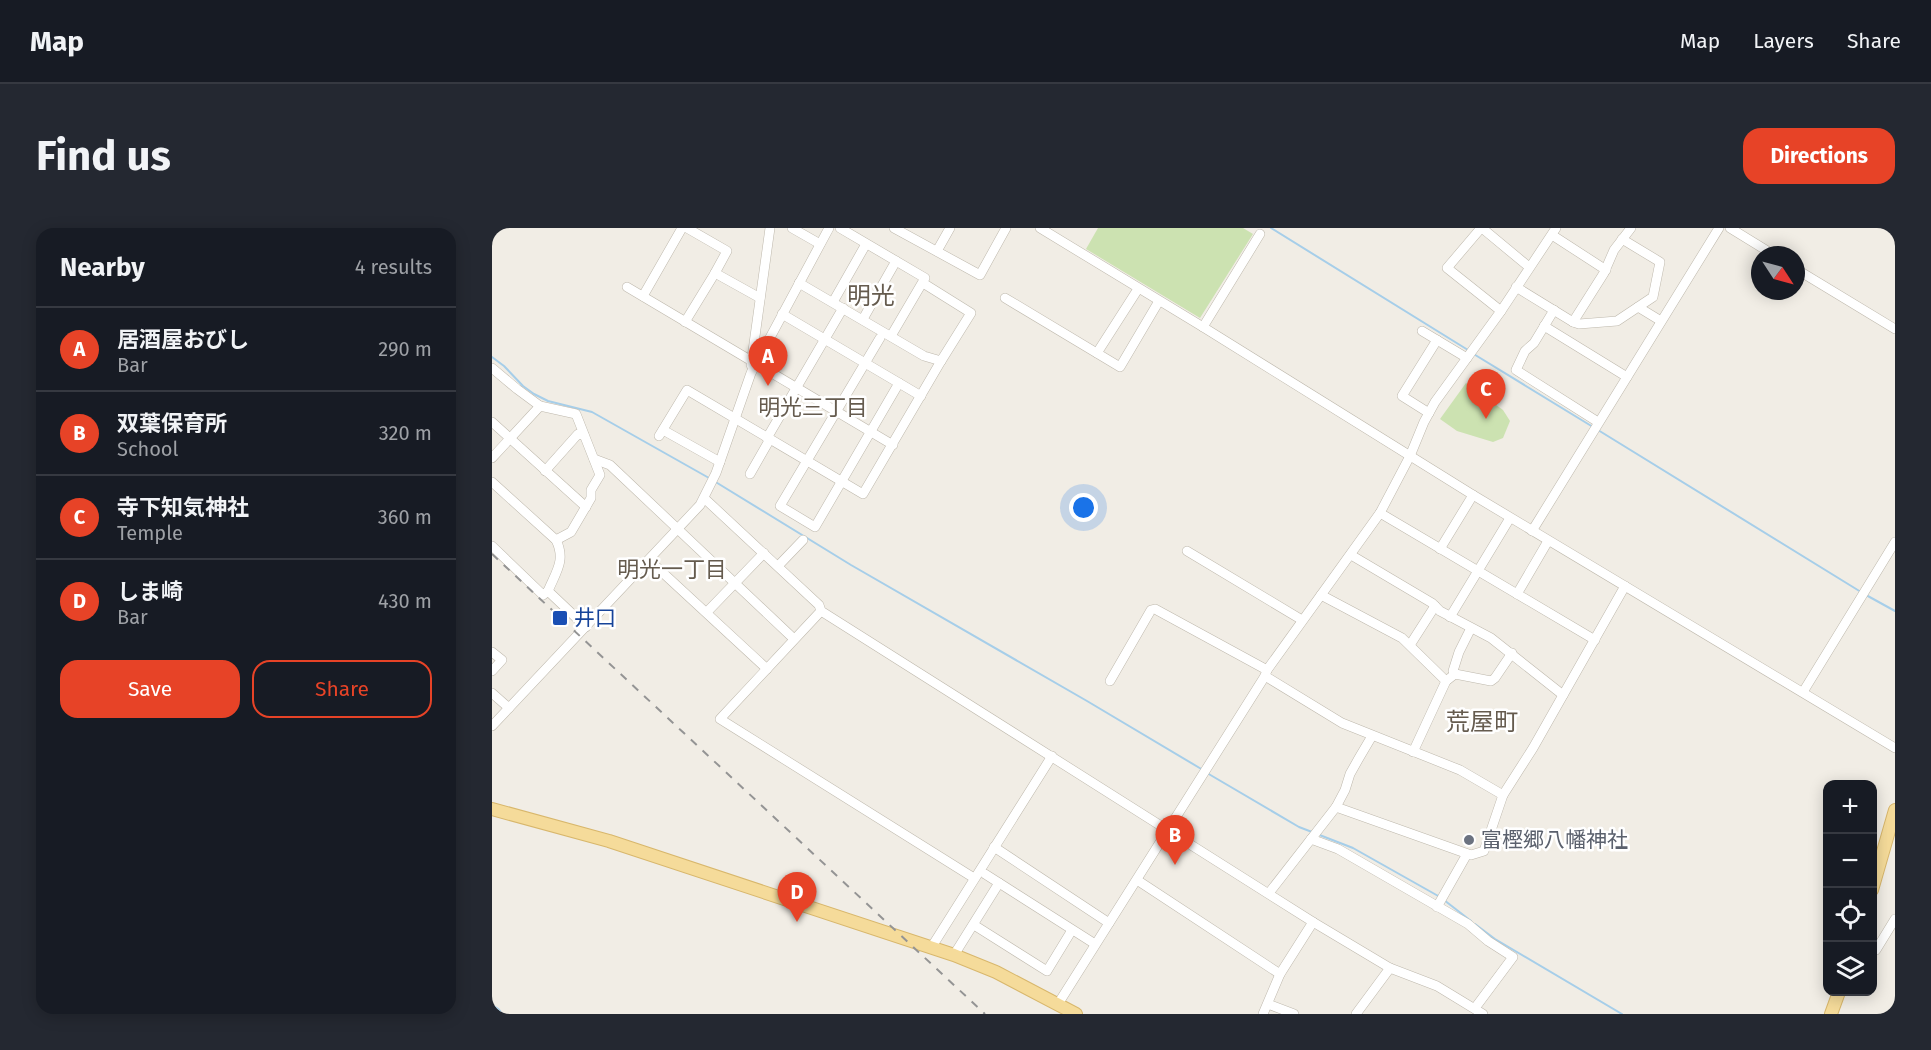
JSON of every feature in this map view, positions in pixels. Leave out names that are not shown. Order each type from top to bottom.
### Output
[{"type":"main road","points":[[492,809],[609,842],[954,956],[987,968],[1076,1014]]},
{"type":"main road","points":[[1873,888],[1895,810]]},
{"type":"main road","points":[[1831,1014],[1838,996]]},
{"type":"street","points":[[643,296],[685,228],[727,251],[685,322]]},
{"type":"street","points":[[492,726],[649,560],[704,498],[720,462],[752,366],[770,228]]},
{"type":"street","points":[[792,228],[820,244]]},
{"type":"street","points":[[752,366],[829,228]]},
{"type":"street","points":[[840,228],[925,278],[891,336]]},
{"type":"street","points":[[937,251],[950,228]]},
{"type":"street","points":[[897,229],[980,275],[1006,228]]},
{"type":"street","points":[[1040,228],[1510,518],[1895,748]]},
{"type":"street","points":[[1501,312],[1447,268],[1481,228],[1529,267]]},
{"type":"street","points":[[1573,322],[1606,270],[1614,250],[1631,228]]},
{"type":"street","points":[[1532,531],[1719,228]]},
{"type":"street","points":[[1730,228],[1759,246]]},
{"type":"street","points":[[1058,1004],[1266,673],[1380,513],[1410,456],[1429,412],[1449,381],[1501,312],[1554,231],[1606,270]]},
{"type":"street","points":[[1203,327],[1260,234]]},
{"type":"street","points":[[1516,287],[1573,322],[1579,324],[1617,321],[1653,297],[1660,262],[1622,239]]},
{"type":"street","points":[[833,303],[867,244]]},
{"type":"street","points":[[863,319],[896,261]]},
{"type":"street","points":[[714,273],[760,298]]},
{"type":"street","points":[[1805,274],[1895,329]]},
{"type":"street","points":[[799,283],[924,356],[941,361]]},
{"type":"street","points":[[720,462],[661,433],[687,390],[863,494],[971,313],[923,283]]},
{"type":"street","points":[[627,287],[752,366],[795,388],[892,445]]},
{"type":"street","points":[[1097,353],[1138,289]]},
{"type":"street","points":[[1005,298],[1120,367],[1159,301]]},
{"type":"street","points":[[750,474],[795,388],[843,308]]},
{"type":"street","points":[[1638,308],[1661,321]]},
{"type":"street","points":[[1554,310],[1534,343],[1525,351],[1516,370],[1596,426]]},
{"type":"street","points":[[782,314],[921,396]]},
{"type":"street","points":[[1544,326],[1627,376]]},
{"type":"street","points":[[1422,331],[1467,358]]},
{"type":"street","points":[[880,338],[780,506],[815,527],[899,382]]},
{"type":"street","points":[[1429,412],[1402,396],[1437,340]]},
{"type":"street","points":[[492,368],[540,406],[576,414],[600,475],[591,490],[591,498],[572,532],[556,540]]},
{"type":"street","points":[[492,458],[540,406]]},
{"type":"street","points":[[492,422],[586,507]]},
{"type":"street","points":[[545,471],[578,434],[584,435]]},
{"type":"street","points":[[594,459],[610,465],[794,639]]},
{"type":"street","points":[[492,482],[556,540],[561,550],[561,559],[548,591],[543,595],[492,546]]},
{"type":"street","points":[[1440,549],[1473,495]]},
{"type":"street","points":[[704,498],[819,605],[821,611],[1313,922],[1390,968],[1437,986],[1483,1014]]},
{"type":"street","points":[[1380,513],[1595,640]]},
{"type":"street","points":[[1450,617],[1510,518]]},
{"type":"street","points":[[778,566],[803,540]]},
{"type":"street","points":[[1517,594],[1548,541]]},
{"type":"street","points":[[1803,692],[1895,542]]},
{"type":"street","points":[[1187,551],[1302,620]]},
{"type":"street","points":[[707,612],[764,553]]},
{"type":"street","points":[[1351,555],[1432,603],[1450,617],[1491,638],[1563,695]]},
{"type":"street","points":[[649,560],[767,669]]},
{"type":"street","points":[[1336,807],[1467,854],[1484,851],[1503,795],[1533,748],[1625,586]]},
{"type":"street","points":[[548,591],[586,627]]},
{"type":"street","points":[[1321,596],[1402,638],[1446,681]]},
{"type":"street","points":[[1410,645],[1435,606]]},
{"type":"street","points":[[1110,681],[1151,610],[1155,609],[1266,673],[1342,723],[1460,770],[1503,795]]},
{"type":"street","points":[[821,611],[720,719],[974,878]]},
{"type":"street","points":[[1455,674],[1459,652],[1471,628]]},
{"type":"street","points":[[492,652],[502,660],[492,671]]},
{"type":"street","points":[[1413,752],[1446,681],[1455,674],[1491,681],[1512,653]]},
{"type":"street","points":[[492,693],[509,708]]},
{"type":"street","points":[[1269,893],[1336,807],[1354,766],[1372,736]]},
{"type":"street","points":[[931,948],[1052,756]]},
{"type":"street","points":[[1314,835],[1468,924],[1488,941],[1513,957],[1475,1008]]},
{"type":"street","points":[[994,847],[1109,922]]},
{"type":"street","points":[[1437,906],[1467,854]]},
{"type":"street","points":[[985,874],[1095,944]]},
{"type":"street","points":[[1137,880],[1280,974]]},
{"type":"street","points":[[954,956],[999,884]]},
{"type":"street","points":[[1877,948],[1895,919]]},
{"type":"street","points":[[1263,1014],[1280,974],[1313,922]]},
{"type":"street","points":[[974,925],[1047,971],[1072,930]]},
{"type":"street","points":[[1356,1014],[1390,968]]},
{"type":"street","points":[[1268,1004],[1294,1014]]},
{"type":"green space","points":[[1098,228],[1243,228],[1253,234],[1200,318],[1086,249]]},
{"type":"green space","points":[[1466,383],[1503,410],[1510,421],[1503,438],[1493,442],[1457,431],[1440,419]]},
{"type":"waterway","points":[[1271,228],[1468,350]]},
{"type":"waterway","points":[[1472,353],[1593,427]]},
{"type":"waterway","points":[[492,357],[534,394],[548,401],[592,412],[709,478]]},
{"type":"waterway","points":[[1598,430],[1861,592]]},
{"type":"waterway","points":[[714,481],[851,565],[1203,770]]},
{"type":"waterway","points":[[1866,595],[1895,611]]},
{"type":"waterway","points":[[1207,773],[1299,827],[1312,832]]},
{"type":"waterway","points":[[1317,834],[1353,848],[1440,897]]},
{"type":"waterway","points":[[1444,900],[1471,921]]},
{"type":"waterway","points":[[1475,924],[1495,939],[1622,1014]]},
{"type":"railway","points":[[492,554],[985,1014]]},
{"type":"place","name":"居酒屋おびし","points":[[768,386]]},
{"type":"place","name":"寺下知気神社","points":[[1486,419]]},
{"type":"place","name":"井口","points":[[560,618]]},
{"type":"place","name":"富樫郷八幡神社","points":[[1469,840]]},
{"type":"place","name":"双葉保育所","points":[[1175,865]]},
{"type":"place","name":"しま崎","points":[[797,922]]},
{"type":"district","name":"明光","points":[[871,296]]},
{"type":"district","name":"明光三丁目","points":[[813,407]]},
{"type":"district","name":"明光一丁目","points":[[672,569]]},
{"type":"district","name":"荒屋町","points":[[1482,722]]}]
